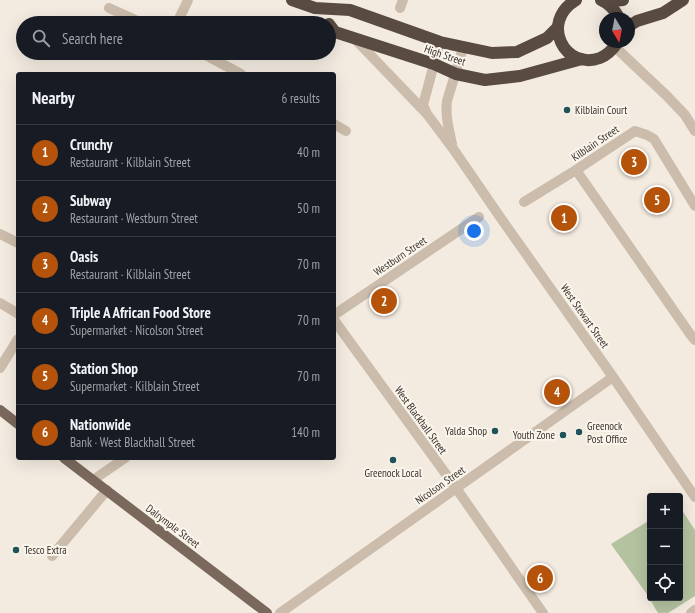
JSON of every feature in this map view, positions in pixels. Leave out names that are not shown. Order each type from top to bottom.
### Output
[{"type":"highway","name":"High Street","points":[[292,0],[315,8],[350,10],[440,42],[492,53],[517,52],[547,38],[558,28]]},
{"type":"highway","points":[[576,0],[569,4],[563,11],[559,19],[558,28],[559,36],[564,48],[574,56],[582,59]]},
{"type":"highway","points":[[603,1],[623,0]]},
{"type":"highway","points":[[635,22],[663,14],[683,0]]},
{"type":"highway","points":[[603,1],[613,8],[615,12]]},
{"type":"highway","name":"High Street","points":[[315,8],[322,16]]},
{"type":"highway","name":"High Street","points":[[336,32],[434,64],[456,74],[485,80],[520,76],[582,59],[594,60],[606,56],[613,48]]},
{"type":"main road","points":[[0,410],[16,422]]},
{"type":"main road","name":"Dalrymple Street","points":[[67,460],[268,613]]},
{"type":"street","points":[[180,16],[188,0]]},
{"type":"street","points":[[109,8],[127,16]]},
{"type":"street","name":"West Stewart Street","points":[[355,39],[427,114],[454,150],[695,497]]},
{"type":"street","points":[[427,114],[423,105],[440,42]]},
{"type":"street","name":"West Stewart Street","points":[[454,150],[447,122],[446,110],[447,101],[463,48]]},
{"type":"street","points":[[620,48],[685,115],[695,131]]},
{"type":"street","points":[[215,60],[237,72]]},
{"type":"street","points":[[336,125],[346,131]]},
{"type":"street","name":"Kilblain Street","points":[[524,202],[635,131],[654,139],[695,206]]},
{"type":"street","points":[[576,170],[695,340]]},
{"type":"street","name":"Westburn Street","points":[[336,314],[479,217]]},
{"type":"street","points":[[0,234],[16,242]]},
{"type":"street","points":[[0,303],[16,312]]},
{"type":"street","name":"West Blackhall Street","points":[[336,323],[456,488],[543,613]]},
{"type":"street","points":[[0,368],[16,342]]},
{"type":"street","name":"Nicolson Street","points":[[280,613],[613,377]]},
{"type":"street","points":[[93,480],[122,460]]},
{"type":"street","points":[[52,556],[107,490]]},
{"type":"street","points":[[691,613],[695,610]]},
{"type":"green space","points":[[683,512],[695,530],[695,596],[668,613],[658,613],[651,601],[683,601]]},
{"type":"green space","points":[[647,522],[647,595],[646,593],[611,544]]},
{"type":"place","name":"Kilblain Court","points":[[567,110]]},
{"type":"place","name":"Oasis","points":[[634,162]]},
{"type":"place","name":"Station Shop","points":[[657,200]]},
{"type":"place","name":"Crunchy","points":[[564,218]]},
{"type":"place","name":"Subway","points":[[384,301]]},
{"type":"place","name":"Triple A African Food Store","points":[[557,392]]},
{"type":"place","name":"Yalda Shop","points":[[495,431]]},
{"type":"place","name":"Greenock Post Office","points":[[579,432]]},
{"type":"place","name":"Youth Zone","points":[[563,435]]},
{"type":"place","name":"Greenock Local","points":[[393,460]]},
{"type":"place","name":"Tesco Extra","points":[[16,550]]},
{"type":"place","name":"Nationwide","points":[[540,578]]}]
